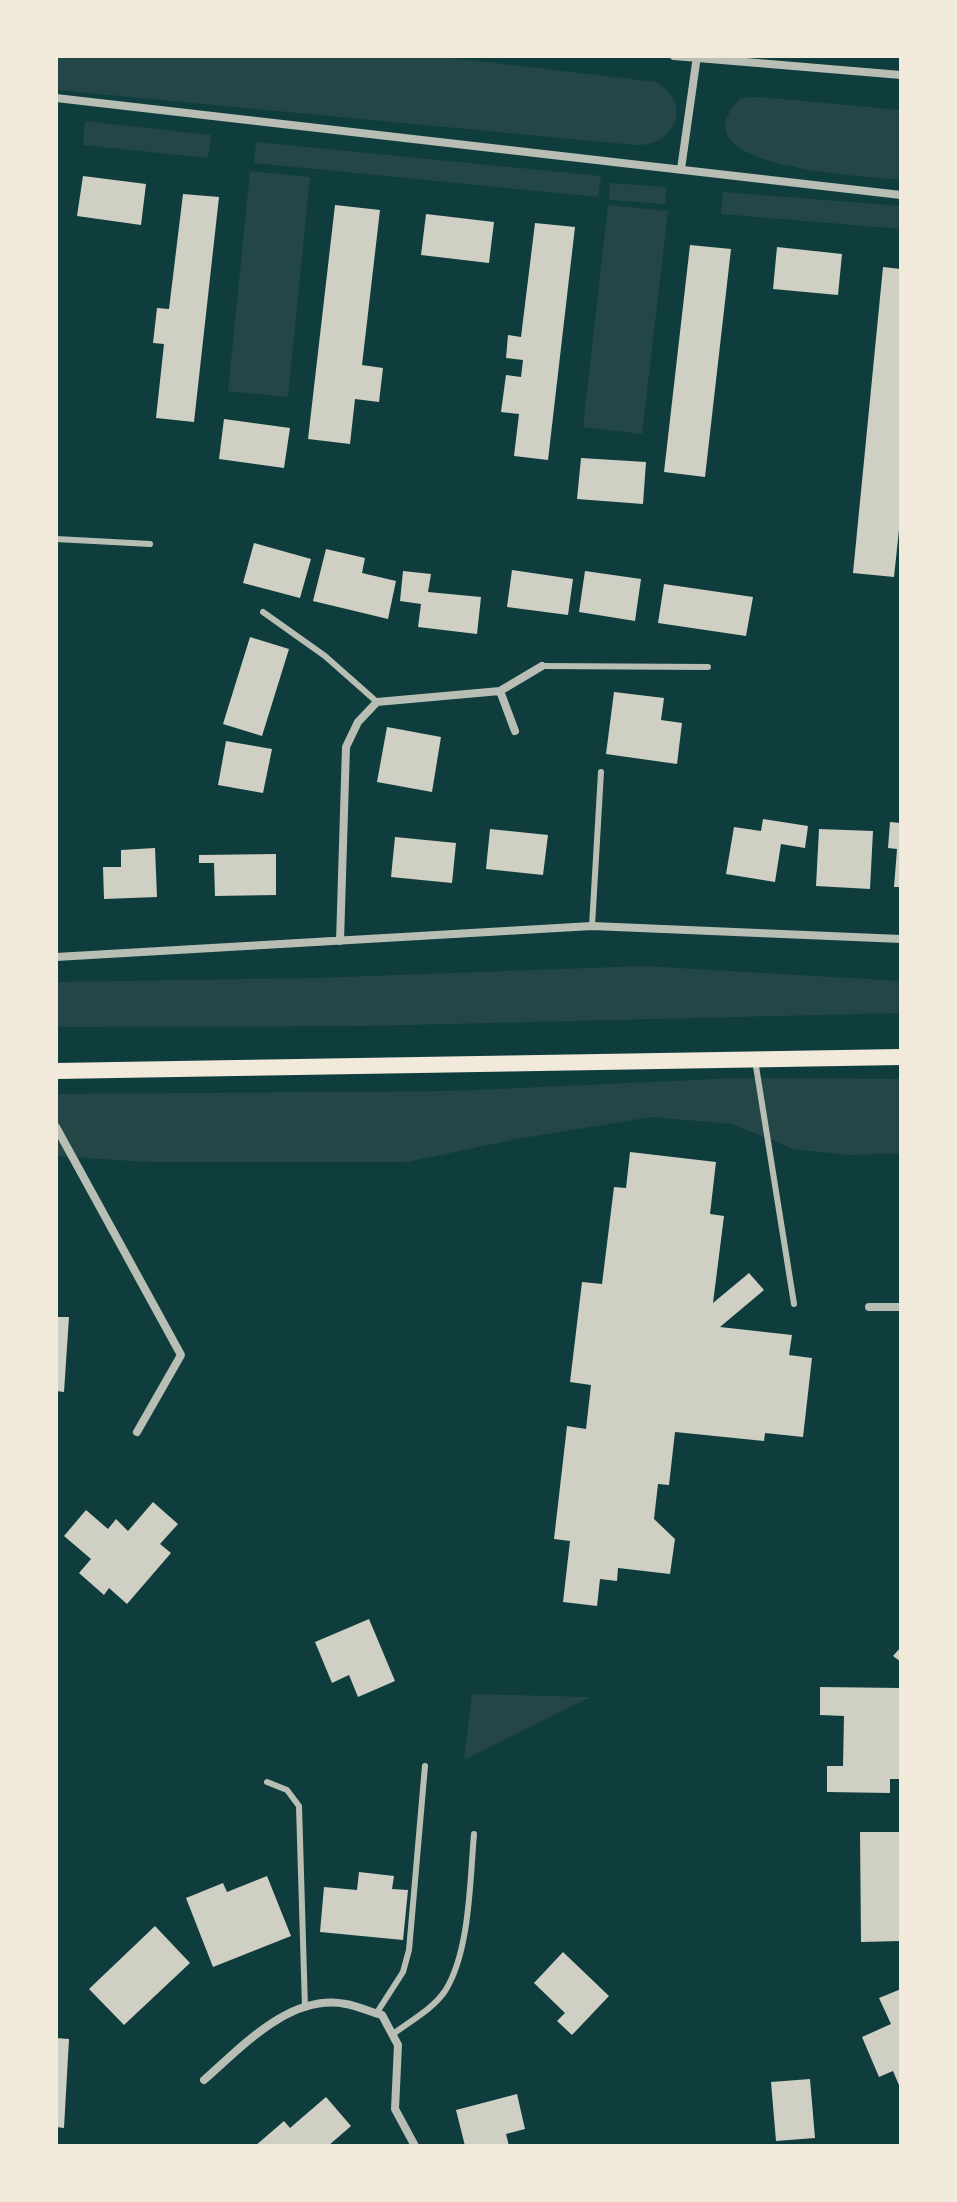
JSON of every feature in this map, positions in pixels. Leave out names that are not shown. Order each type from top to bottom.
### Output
[{"type":"main road","points":[[56,1071],[901,1057]]},
{"type":"street","points":[[674,56],[901,75]]},
{"type":"street","points":[[681,169],[697,57]]},
{"type":"street","points":[[56,98],[901,195]]},
{"type":"street","points":[[340,941],[346,747],[358,722],[377,702],[500,691],[542,666]]},
{"type":"street","points":[[500,691],[515,731]]},
{"type":"street","points":[[56,957],[592,926],[901,939]]},
{"type":"street","points":[[56,1127],[181,1355],[137,1432]]},
{"type":"street","points":[[869,1307],[901,1307]]},
{"type":"street","points":[[204,2080],[251,2039],[294,2009],[344,2003],[382,2015],[393,2034],[398,2045],[395,2109],[415,2146]]},
{"type":"lane","points":[[56,539],[150,544]]},
{"type":"lane","points":[[263,612],[325,656],[377,702]]},
{"type":"lane","points":[[542,666],[708,667]]},
{"type":"lane","points":[[592,926],[601,772]]},
{"type":"lane","points":[[755,1060],[794,1304]]},
{"type":"lane","points":[[376,2014],[403,1972],[409,1950],[425,1766]]},
{"type":"lane","points":[[267,1782],[287,1790],[299,1806],[305,2008]]},
{"type":"lane","points":[[393,2034],[433,2005],[445,1990],[461,1947],[474,1834]]},
{"type":"shaded area","points":[[56,56],[435,56],[656,82],[668,91],[677,112],[669,132],[649,144],[635,145],[56,90]]},
{"type":"shaded area","points":[[741,98],[901,110],[901,180],[817,171],[751,154],[731,140],[726,122]]},
{"type":"shaded area","points":[[85,121],[211,135],[208,158],[83,145]]},
{"type":"shaded area","points":[[256,142],[601,176],[598,197],[254,163]]},
{"type":"shaded area","points":[[250,171],[310,177],[288,397],[228,391]]},
{"type":"shaded area","points":[[610,183],[666,187],[665,204],[609,200]]},
{"type":"shaded area","points":[[723,192],[901,206],[901,229],[721,214]]},
{"type":"shaded area","points":[[608,205],[668,211],[642,434],[583,427]]},
{"type":"shaded area","points":[[644,966],[901,981],[901,1013],[366,1026],[56,1027],[56,982],[315,978]]},
{"type":"shaded area","points":[[738,1078],[901,1079],[901,1153],[850,1155],[793,1149],[732,1124],[652,1117],[517,1139],[407,1162],[147,1162],[56,1156],[56,1094],[454,1091]]},
{"type":"shaded area","points":[[472,1694],[590,1697],[464,1760]]},
{"type":"building","points":[[83,176],[146,184],[141,225],[77,216]]},
{"type":"building","points":[[183,194],[219,197],[194,422],[156,418],[164,344],[153,343],[157,308],[169,309]]},
{"type":"building","points":[[335,205],[380,210],[362,365],[383,368],[379,402],[355,399],[350,444],[308,439]]},
{"type":"building","points":[[426,214],[494,222],[489,263],[421,255]]},
{"type":"building","points":[[535,223],[575,227],[548,460],[514,456],[519,414],[501,412],[506,375],[521,377],[523,360],[506,358],[508,335],[521,337]]},
{"type":"building","points":[[690,245],[731,249],[705,477],[664,472]]},
{"type":"building","points":[[777,247],[842,254],[838,295],[773,289]]},
{"type":"building","points":[[883,267],[901,269],[901,511],[894,577],[853,573]]},
{"type":"building","points":[[224,419],[290,428],[284,468],[219,459]]},
{"type":"building","points":[[581,458],[646,462],[643,504],[577,499]]},
{"type":"building","points":[[254,543],[311,559],[300,598],[243,583]]},
{"type":"building","points":[[326,549],[365,558],[362,573],[396,581],[388,619],[313,601]]},
{"type":"building","points":[[512,570],[573,579],[568,615],[507,607]]},
{"type":"building","points":[[403,571],[431,574],[428,592],[481,597],[477,634],[418,627],[421,604],[400,601]]},
{"type":"building","points":[[585,571],[641,579],[635,621],[579,612]]},
{"type":"building","points":[[664,584],[753,597],[746,636],[658,623]]},
{"type":"building","points":[[250,637],[289,649],[262,736],[223,724]]},
{"type":"building","points":[[614,692],[664,698],[661,720],[682,723],[677,764],[606,754]]},
{"type":"building","points":[[387,727],[441,737],[432,792],[377,782]]},
{"type":"building","points":[[226,741],[272,749],[263,793],[218,785]]},
{"type":"building","points":[[763,819],[808,826],[805,848],[781,844],[775,882],[726,874],[734,827],[761,831]]},
{"type":"building","points":[[890,822],[901,823],[901,887],[894,887],[897,849],[888,848]]},
{"type":"building","points":[[490,829],[548,835],[543,875],[486,869]]},
{"type":"building","points":[[819,829],[873,831],[870,889],[816,886]]},
{"type":"building","points":[[395,837],[456,843],[452,883],[391,877]]},
{"type":"building","points":[[155,848],[157,897],[104,899],[103,867],[121,867],[121,850]]},
{"type":"building","points":[[276,854],[276,895],[215,896],[214,863],[199,863],[199,855]]},
{"type":"building","points":[[630,1152],[716,1162],[710,1214],[724,1216],[713,1303],[749,1273],[764,1290],[720,1327],[792,1335],[789,1355],[812,1358],[803,1437],[765,1433],[764,1441],[675,1432],[669,1485],[658,1484],[654,1519],[675,1539],[670,1574],[618,1568],[617,1581],[600,1579],[597,1606],[563,1602],[570,1541],[554,1539],[567,1426],[586,1429],[591,1385],[570,1382],[582,1282],[602,1284],[614,1187],[626,1188]]},
{"type":"building","points":[[56,1317],[69,1317],[64,1392],[56,1391]]},
{"type":"building","points":[[153,1502],[178,1524],[160,1544],[171,1553],[127,1604],[109,1588],[104,1595],[79,1573],[91,1559],[64,1536],[86,1510],[108,1529],[116,1519],[128,1531]]},
{"type":"building","points":[[369,1619],[395,1681],[358,1697],[349,1675],[332,1683],[315,1642]]},
{"type":"building","points":[[901,1647],[901,1662],[893,1656]]},
{"type":"building","points":[[820,1687],[901,1688],[901,1779],[890,1779],[890,1793],[827,1792],[827,1766],[843,1766],[844,1716],[820,1715]]},
{"type":"building","points":[[860,1832],[901,1832],[901,1941],[861,1942]]},
{"type":"building","points":[[359,1872],[394,1876],[392,1889],[408,1890],[403,1940],[320,1932],[324,1887],[357,1890]]},
{"type":"building","points":[[267,1876],[291,1936],[213,1967],[186,1898],[223,1883],[227,1892]]},
{"type":"building","points":[[155,1926],[190,1963],[124,2025],[89,1989]]},
{"type":"building","points":[[563,1952],[609,1996],[572,2035],[557,2021],[565,2013],[534,1983]]},
{"type":"building","points":[[901,1989],[901,2090],[893,2071],[879,2077],[862,2037],[891,2024],[879,1998]]},
{"type":"building","points":[[56,2038],[69,2039],[64,2128],[56,2127]]},
{"type":"building","points":[[810,2079],[815,2138],[776,2141],[771,2082]]},
{"type":"building","points":[[517,2094],[525,2129],[506,2134],[509,2146],[465,2146],[456,2110]]},
{"type":"building","points":[[326,2097],[351,2126],[328,2146],[255,2146],[284,2121],[290,2128]]}]
